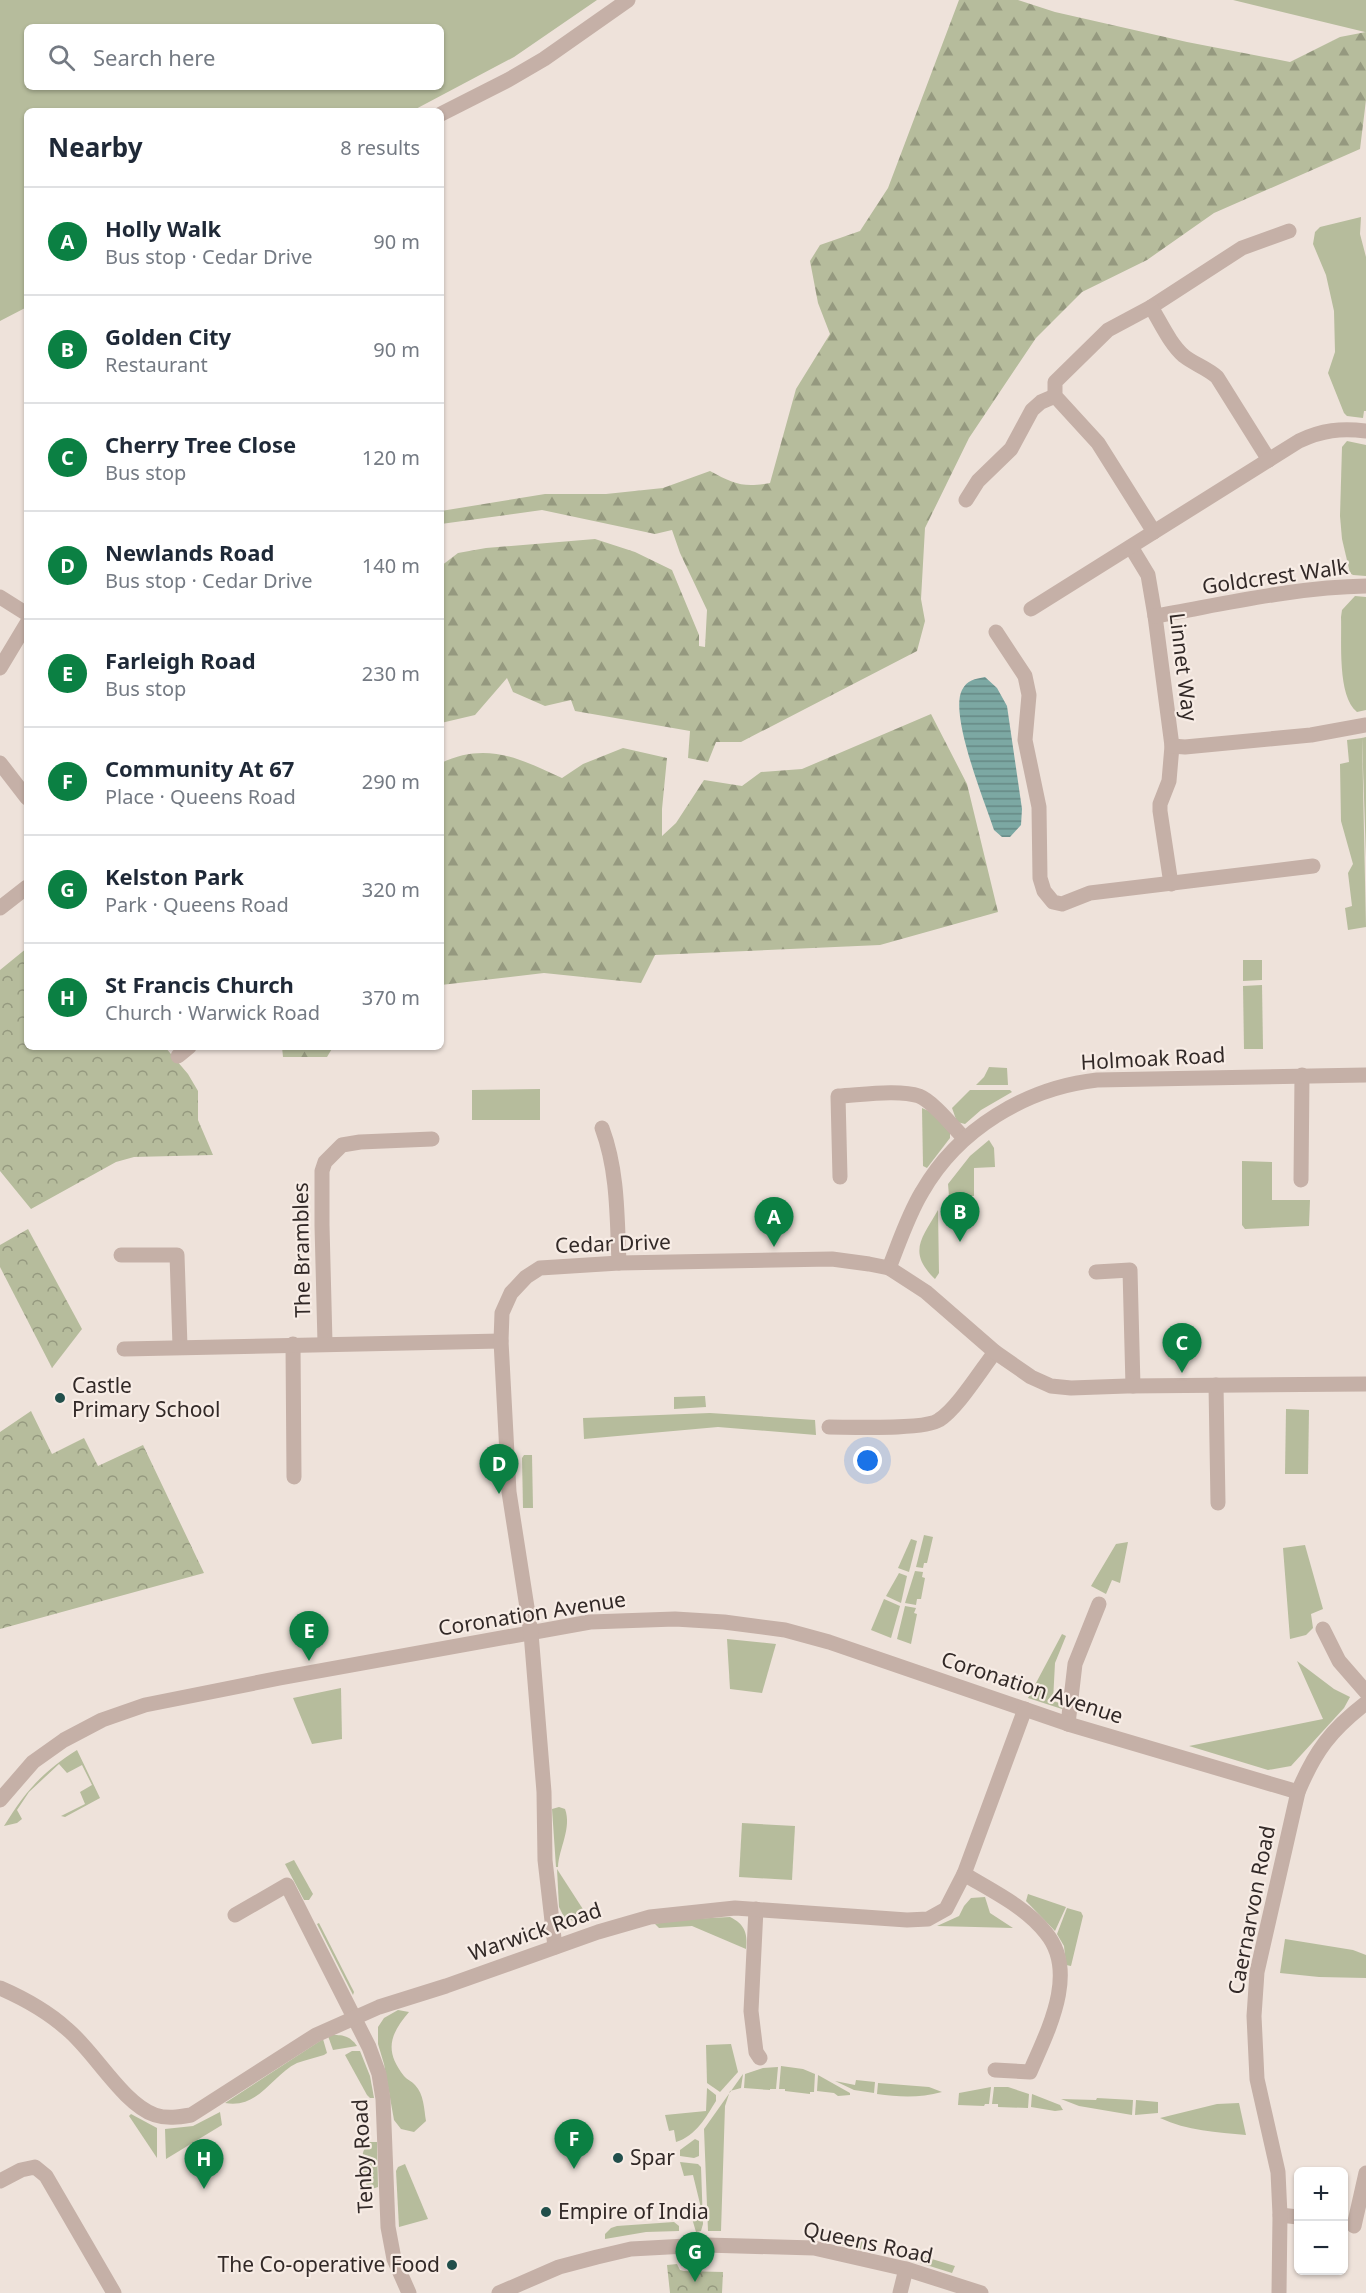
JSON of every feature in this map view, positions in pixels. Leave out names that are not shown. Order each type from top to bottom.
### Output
[{"type":"street","points":[[444,112],[544,59],[628,0]]},
{"type":"street","points":[[1154,532],[1098,443],[1055,396],[1055,382],[1108,330],[1151,307],[1242,249],[1289,231]]},
{"type":"street","points":[[1151,307],[1178,350],[1186,358],[1217,376],[1269,460]]},
{"type":"street","points":[[966,500],[978,481],[1011,449],[1032,410],[1041,402],[1055,396]]},
{"type":"street","points":[[1031,609],[1299,441],[1317,433],[1339,429],[1366,431]]},
{"type":"street","name":"Linnet Way","points":[[1131,546],[1148,575],[1172,746],[1185,747],[1311,735],[1366,725]]},
{"type":"street","name":"Goldcrest Walk","points":[[1155,616],[1275,596],[1347,586],[1366,586]]},
{"type":"street","points":[[0,597],[24,612]]},
{"type":"street","points":[[0,668],[24,628]]},
{"type":"street","points":[[996,632],[1025,676],[1029,695],[1025,740],[1040,807],[1040,878],[1044,891],[1053,902],[1062,904],[1090,894],[1313,866]]},
{"type":"street","points":[[1171,884],[1160,804],[1169,782],[1172,746]]},
{"type":"street","points":[[0,763],[24,794]]},
{"type":"street","points":[[0,908],[24,889]]},
{"type":"street","name":"Holmoak Road","points":[[889,1268],[921,1193],[940,1165],[964,1138],[987,1120],[1034,1096],[1065,1085],[1097,1080],[1366,1074]]},
{"type":"street","points":[[1301,1180],[1302,1075]]},
{"type":"street","points":[[840,1177],[838,1096],[898,1094],[919,1096],[964,1138]]},
{"type":"street","points":[[602,1128],[609,1148],[616,1190],[619,1263]]},
{"type":"street","name":"The Brambles","points":[[325,1343],[321,1225],[322,1171],[326,1162],[342,1145],[432,1139]]},
{"type":"street","points":[[121,1255],[177,1255],[180,1346]]},
{"type":"street","name":"Cedar Drive","points":[[555,1947],[545,1860],[544,1792],[531,1633],[511,1508],[501,1341],[502,1313],[511,1293],[526,1277],[540,1268],[619,1263],[832,1259],[889,1268]]},
{"type":"street","points":[[889,1268],[926,1292],[995,1353],[1031,1377],[1051,1386],[1071,1388],[1366,1384]]},
{"type":"street","points":[[1095,1272],[1130,1270],[1133,1386]]},
{"type":"street","points":[[124,1349],[180,1346],[501,1341]]},
{"type":"street","points":[[293,1344],[294,1477]]},
{"type":"street","points":[[829,1427],[922,1425],[939,1421],[995,1353]]},
{"type":"street","points":[[1216,1385],[1218,1503]]},
{"type":"street","points":[[1068,1724],[1075,1664],[1099,1604]]},
{"type":"street","name":"Coronation Avenue","points":[[0,1800],[33,1762],[64,1740],[102,1720],[145,1705],[280,1677],[590,1622],[637,1619],[724,1622],[785,1630],[829,1642],[1068,1724],[1298,1792]]},
{"type":"street","points":[[1323,1629],[1339,1661],[1366,1692]]},
{"type":"street","name":"Caernarvon Road","points":[[1279,2293],[1278,2172],[1257,2079],[1254,2016],[1257,1972],[1298,1792],[1309,1764],[1323,1743],[1366,1703]]},
{"type":"street","name":"Warwick Road","points":[[0,1988],[27,2002],[67,2029],[136,2105],[154,2114],[170,2118],[191,2115],[316,2036],[379,2007],[650,1917],[699,1911],[756,1909],[907,1920],[927,1919],[946,1909],[964,1874],[1025,1709]]},
{"type":"street","points":[[964,1874],[1019,1908],[1047,1933],[1058,1962],[1060,1980],[1053,2019],[1030,2072],[995,2070]]},
{"type":"street","name":"Tenby Road","points":[[235,1915],[287,1885],[369,2047],[381,2083],[388,2227],[394,2259],[408,2293]]},
{"type":"street","points":[[756,1909],[751,2011],[756,2052],[760,2058]]},
{"type":"street","points":[[0,2181],[21,2170],[34,2167],[46,2176],[114,2293]]},
{"type":"street","points":[[1354,2227],[1366,2173]]},
{"type":"street","points":[[1280,2215],[1294,2216]]},
{"type":"street","name":"Queens Road","points":[[499,2293],[559,2267],[631,2249],[705,2245],[814,2248],[906,2269],[981,2293]]},
{"type":"street","points":[[900,2293],[906,2269]]},
{"type":"green space","points":[[0,0],[597,0],[514,57],[418,108],[24,108],[24,309],[0,321]]},
{"type":"green space","points":[[959,0],[1018,0],[1055,12],[1187,42],[1290,62],[1340,37],[1366,32],[1366,100],[1360,149],[1214,213],[1147,260],[1082,292],[1036,338],[969,438],[925,528],[921,599],[925,621],[917,651],[741,742],[716,742],[708,762],[688,758],[690,731],[575,711],[571,700],[545,706],[513,692],[507,678],[475,715],[444,722],[444,564],[458,553],[486,548],[595,539],[635,552],[672,570],[699,635],[699,646],[705,647],[707,610],[680,553],[672,530],[655,534],[542,510],[444,524],[444,511],[545,494],[606,494],[663,488],[710,471],[739,484],[770,483],[796,389],[830,334],[818,303],[810,261],[820,245],[860,231],[888,188]]},
{"type":"green space","points":[[1233,0],[1366,0],[1366,32],[1365,32]]},
{"type":"green space","points":[[1361,217],[1360,234],[1366,257],[1366,411],[1364,411],[1363,418],[1347,416],[1344,413],[1328,373],[1335,352],[1334,311],[1326,275],[1313,244],[1315,232],[1320,227]]},
{"type":"green space","points":[[1347,441],[1366,445],[1366,576],[1350,573],[1342,539],[1340,516],[1342,447]]},
{"type":"green space","points":[[1355,596],[1366,597],[1366,710],[1357,712],[1346,694],[1341,653],[1342,610]]},
{"type":"green space","points":[[931,714],[967,784],[998,912],[880,945],[655,955],[641,983],[544,973],[444,985],[444,762],[473,753],[503,755],[562,778],[583,764],[623,748],[667,758],[662,836],[676,823],[704,780],[742,786],[761,772],[802,769]]},
{"type":"green space","points":[[1366,737],[1366,857],[1362,738]]},
{"type":"green space","points":[[1362,738],[1366,927],[1348,930],[1345,908],[1352,906],[1348,873],[1353,864],[1341,821],[1340,764],[1349,762],[1347,740]]},
{"type":"green space","points":[[24,950],[24,1050],[168,1050],[188,1074],[198,1091],[198,1120],[213,1155],[134,1157],[116,1162],[31,1209],[0,1171],[0,970]]},
{"type":"green space","points":[[1243,960],[1262,960],[1262,980],[1243,981]]},
{"type":"green space","points":[[1262,985],[1263,1049],[1244,1049],[1243,986]]},
{"type":"green space","points":[[282,1050],[331,1050],[327,1057],[283,1057]]},
{"type":"green space","points":[[989,1067],[1007,1068],[1008,1085],[976,1085],[984,1077]]},
{"type":"green space","points":[[540,1089],[540,1120],[472,1120],[472,1090]]},
{"type":"green space","points":[[970,1090],[1010,1090],[1012,1092],[981,1110],[965,1124],[957,1122],[952,1108]]},
{"type":"green space","points":[[922,1108],[931,1112],[950,1133],[950,1138],[927,1168],[923,1166]]},
{"type":"green space","points":[[989,1140],[994,1148],[995,1167],[974,1168],[974,1196],[949,1196],[948,1184],[970,1156]]},
{"type":"green space","points":[[1242,1161],[1272,1162],[1272,1200],[1310,1200],[1309,1226],[1245,1229],[1242,1225]]},
{"type":"green space","points":[[938,1210],[939,1273],[935,1279],[921,1261],[919,1253],[923,1237]]},
{"type":"green space","points":[[28,1229],[82,1329],[52,1368],[0,1267],[0,1245]]},
{"type":"green space","points":[[705,1396],[706,1407],[674,1409],[674,1397]]},
{"type":"green space","points":[[1286,1409],[1309,1410],[1308,1474],[1285,1474]]},
{"type":"green space","points":[[31,1411],[52,1454],[84,1438],[98,1466],[143,1445],[204,1573],[0,1629],[0,1432]]},
{"type":"green space","points":[[710,1413],[815,1420],[816,1435],[718,1427],[584,1439],[583,1418]]},
{"type":"green space","points":[[524,1455],[532,1455],[533,1508],[523,1508],[522,1458]]},
{"type":"green space","points":[[924,1535],[933,1537],[927,1563],[924,1563],[923,1568],[916,1567]]},
{"type":"green space","points":[[911,1539],[917,1541],[909,1572],[898,1568]]},
{"type":"green space","points":[[1128,1542],[1120,1583],[1112,1580],[1106,1594],[1091,1586],[1116,1544]]},
{"type":"green space","points":[[1305,1545],[1323,1609],[1311,1614],[1313,1628],[1306,1635],[1290,1639],[1283,1548]]},
{"type":"green space","points":[[915,1571],[923,1572],[922,1577],[925,1578],[921,1599],[917,1599],[916,1605],[905,1603]]},
{"type":"green space","points":[[899,1573],[907,1576],[901,1603],[886,1596]]},
{"type":"green space","points":[[884,1599],[900,1606],[891,1638],[871,1630]]},
{"type":"green space","points":[[905,1606],[916,1608],[914,1613],[917,1614],[911,1644],[897,1639]]},
{"type":"green space","points":[[1062,1634],[1066,1636],[1055,1663],[1053,1701],[1066,1705],[1062,1709],[1028,1698]]},
{"type":"green space","points":[[727,1639],[776,1644],[762,1693],[730,1689]]},
{"type":"green space","points":[[1297,1661],[1334,1689],[1350,1697],[1344,1708],[1291,1766],[1268,1770],[1189,1746],[1323,1719]]},
{"type":"green space","points":[[341,1688],[342,1739],[312,1744],[293,1698]]},
{"type":"green space","points":[[77,1750],[100,1798],[65,1817],[61,1816],[85,1804],[80,1792],[92,1785],[82,1765],[67,1773],[59,1764],[29,1792],[17,1810],[22,1819],[17,1823],[4,1826],[35,1783],[54,1767]]},
{"type":"green space","points":[[559,1807],[565,1809],[567,1823],[558,1867],[556,1867],[552,1809]]},
{"type":"green space","points":[[742,1823],[795,1826],[792,1880],[739,1877]]},
{"type":"green space","points":[[294,1860],[313,1894],[309,1900],[304,1900],[285,1864]]},
{"type":"green space","points":[[557,1869],[588,1917],[575,1921],[565,1919],[559,1907]]},
{"type":"green space","points":[[1028,1894],[1066,1907],[1055,1931],[1026,1901]]},
{"type":"green space","points":[[985,1897],[990,1913],[1013,1928],[937,1926],[959,1916],[971,1898]]},
{"type":"green space","points":[[1067,1908],[1081,1912],[1083,1916],[1071,1966],[1066,1965],[1064,1946],[1057,1934]]},
{"type":"green space","points":[[730,1917],[744,1929],[746,1949],[692,1926],[659,1928],[655,1924],[671,1920]]},
{"type":"green space","points":[[319,1923],[354,1992],[353,1995],[317,1924]]},
{"type":"green space","points":[[1285,1939],[1353,1950],[1366,1955],[1366,1978],[1280,1973]]},
{"type":"green space","points":[[398,2010],[409,2012],[394,2035],[392,2051],[394,2059],[404,2076],[418,2089],[426,2121],[414,2132],[401,2129],[394,2120],[378,2044],[378,2027],[384,2018]]},
{"type":"green space","points":[[328,2036],[345,2036],[357,2046],[333,2050]]},
{"type":"green space","points":[[323,2039],[327,2053],[324,2055],[288,2068],[264,2090],[247,2101],[225,2103]]},
{"type":"green space","points":[[731,2044],[738,2072],[720,2092],[707,2083],[706,2045]]},
{"type":"green space","points":[[352,2051],[360,2051],[370,2076],[374,2098],[367,2095],[345,2055]]},
{"type":"green space","points":[[781,2066],[803,2069],[815,2074],[814,2092],[810,2094],[779,2089]]},
{"type":"green space","points":[[778,2067],[776,2089],[744,2088],[745,2074],[763,2068]]},
{"type":"green space","points":[[743,2074],[741,2088],[731,2091]]},
{"type":"green space","points":[[818,2075],[850,2095],[838,2096],[834,2093],[817,2091]]},
{"type":"green space","points":[[856,2080],[875,2082],[874,2093],[854,2090],[835,2081],[855,2085]]},
{"type":"green space","points":[[878,2083],[929,2087],[942,2092],[910,2096],[877,2094]]},
{"type":"green space","points":[[991,2087],[989,2104],[984,2106],[958,2105],[959,2093]]},
{"type":"green space","points":[[994,2087],[1008,2087],[1029,2094],[1028,2108],[998,2107],[998,2104],[992,2104]]},
{"type":"green space","points":[[707,2088],[716,2095],[716,2101],[695,2131],[676,2142],[674,2130],[669,2131],[665,2115],[706,2111]]},
{"type":"green space","points":[[729,2094],[725,2106],[721,2231],[708,2231],[704,2129]]},
{"type":"green space","points":[[1032,2094],[1060,2105],[1063,2110],[1031,2107]]},
{"type":"green space","points":[[1097,2098],[1133,2100],[1132,2115],[1079,2106],[1061,2099],[1096,2100]]},
{"type":"green space","points":[[1136,2100],[1158,2102],[1158,2113],[1135,2115]]},
{"type":"green space","points":[[1239,2103],[1246,2135],[1191,2128],[1160,2118],[1217,2104]]},
{"type":"green space","points":[[220,2112],[222,2125],[166,2159],[165,2129],[193,2126]]},
{"type":"green space","points":[[131,2114],[157,2128],[157,2158],[129,2116]]},
{"type":"green space","points":[[695,2139],[699,2141],[699,2156],[694,2158],[680,2156],[680,2150]]},
{"type":"green space","points":[[370,2142],[377,2142],[378,2187],[369,2190],[364,2179],[362,2158]]},
{"type":"green space","points":[[680,2162],[698,2164],[701,2167],[703,2224],[701,2231],[696,2232],[691,2215],[702,2212],[693,2175],[684,2176]]},
{"type":"green space","points":[[405,2164],[428,2219],[399,2227],[396,2171],[398,2167]]},
{"type":"green space","points":[[674,2222],[679,2226],[679,2231],[646,2232],[605,2239],[605,2234],[617,2226]]},
{"type":"green space","points":[[847,2239],[872,2243],[870,2251],[839,2245],[837,2241]]},
{"type":"green space","points":[[922,2256],[955,2266],[952,2273],[920,2263]]},
{"type":"green space","points":[[677,2264],[680,2270],[684,2271],[723,2272],[722,2293],[670,2293],[667,2265]]},
{"type":"water","points":[[985,677],[997,688],[1007,706],[1022,809],[1021,825],[1010,837],[1002,837],[994,830],[970,759],[960,718],[959,702],[962,690],[969,682]]},
{"type":"place","name":"Golden City","points":[[960,1242]]},
{"type":"place","name":"Holly Walk","points":[[774,1247]]},
{"type":"place","name":"Cherry Tree Close","points":[[1182,1373]]},
{"type":"place","name":"Castle Primary School","points":[[60,1398]]},
{"type":"place","name":"Newlands Road","points":[[499,1494]]},
{"type":"place","name":"Farleigh Road","points":[[309,1661]]},
{"type":"place","name":"Spar","points":[[618,2158]]},
{"type":"place","name":"Community At 67","points":[[574,2169]]},
{"type":"place","name":"St Francis Church","points":[[204,2189]]},
{"type":"place","name":"Empire of India","points":[[546,2212]]},
{"type":"place","name":"The Co-operative Food","points":[[452,2265]]},
{"type":"place","name":"Kelston Park","points":[[695,2282]]}]
